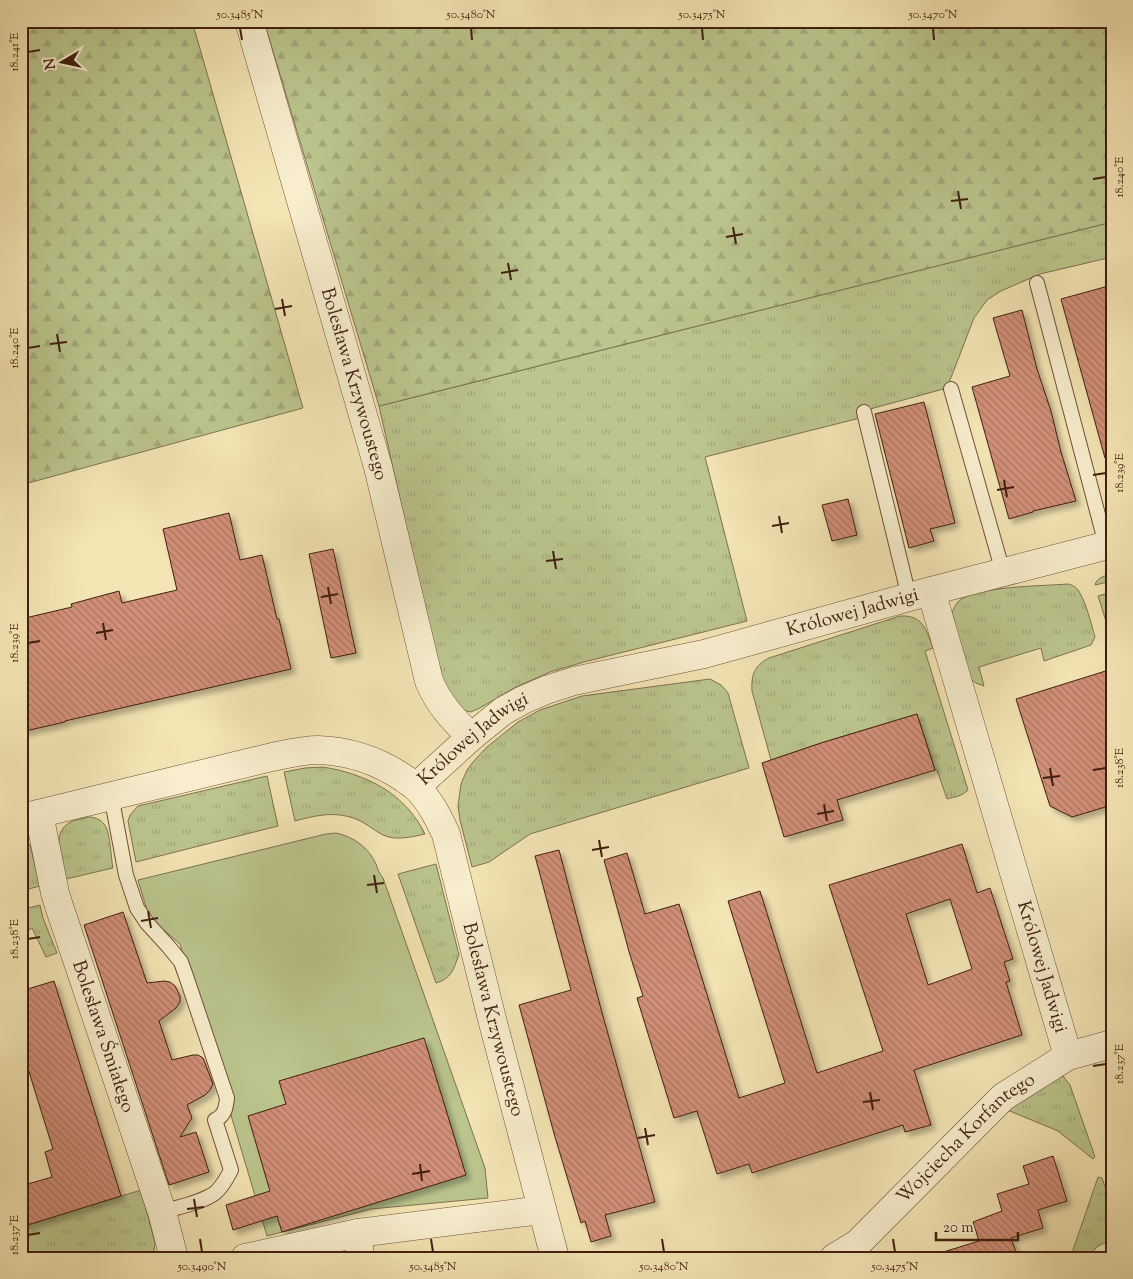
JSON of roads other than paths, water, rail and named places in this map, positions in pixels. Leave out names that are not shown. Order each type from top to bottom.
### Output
[{"type":"street","name":"Bolesława Krzywoustego","points":[[249,21],[378,467],[429,681],[434,694],[442,706],[471,737]]},
{"type":"street","name":"Królowej Jadwigi","points":[[30,816],[272,757],[317,750],[357,756],[374,762],[396,773],[416,787],[471,737],[503,712],[546,690],[574,681],[704,654],[1109,544]]},
{"type":"street","name":"Królowej Jadwigi","points":[[920,594],[1068,1056]]},
{"type":"street","name":"Bolesława Krzywoustego","points":[[416,787],[428,801],[446,834],[492,1019],[555,1258]]},
{"type":"street","name":"Bolesława Śmiałego","points":[[30,816],[162,1212],[174,1258]]},
{"type":"street","name":"Wojciecha Korfantego","points":[[834,1258],[857,1244],[1004,1097],[1068,1056],[1112,1044]]},
{"type":"street","points":[[244,1258],[359,1246],[542,1210]]},
{"type":"street","points":[[1106,1258],[1112,1256]]},
{"type":"lane","points":[[1037,283],[1109,544]]},
{"type":"lane","points":[[950,389],[1003,572]]},
{"type":"lane","points":[[864,412],[920,594]]},
{"type":"lane","points":[[111,795],[126,875],[137,908],[147,923],[180,962],[227,1098],[224,1112],[220,1118],[215,1120],[231,1170],[225,1182],[216,1192],[206,1198],[162,1212]]}]
